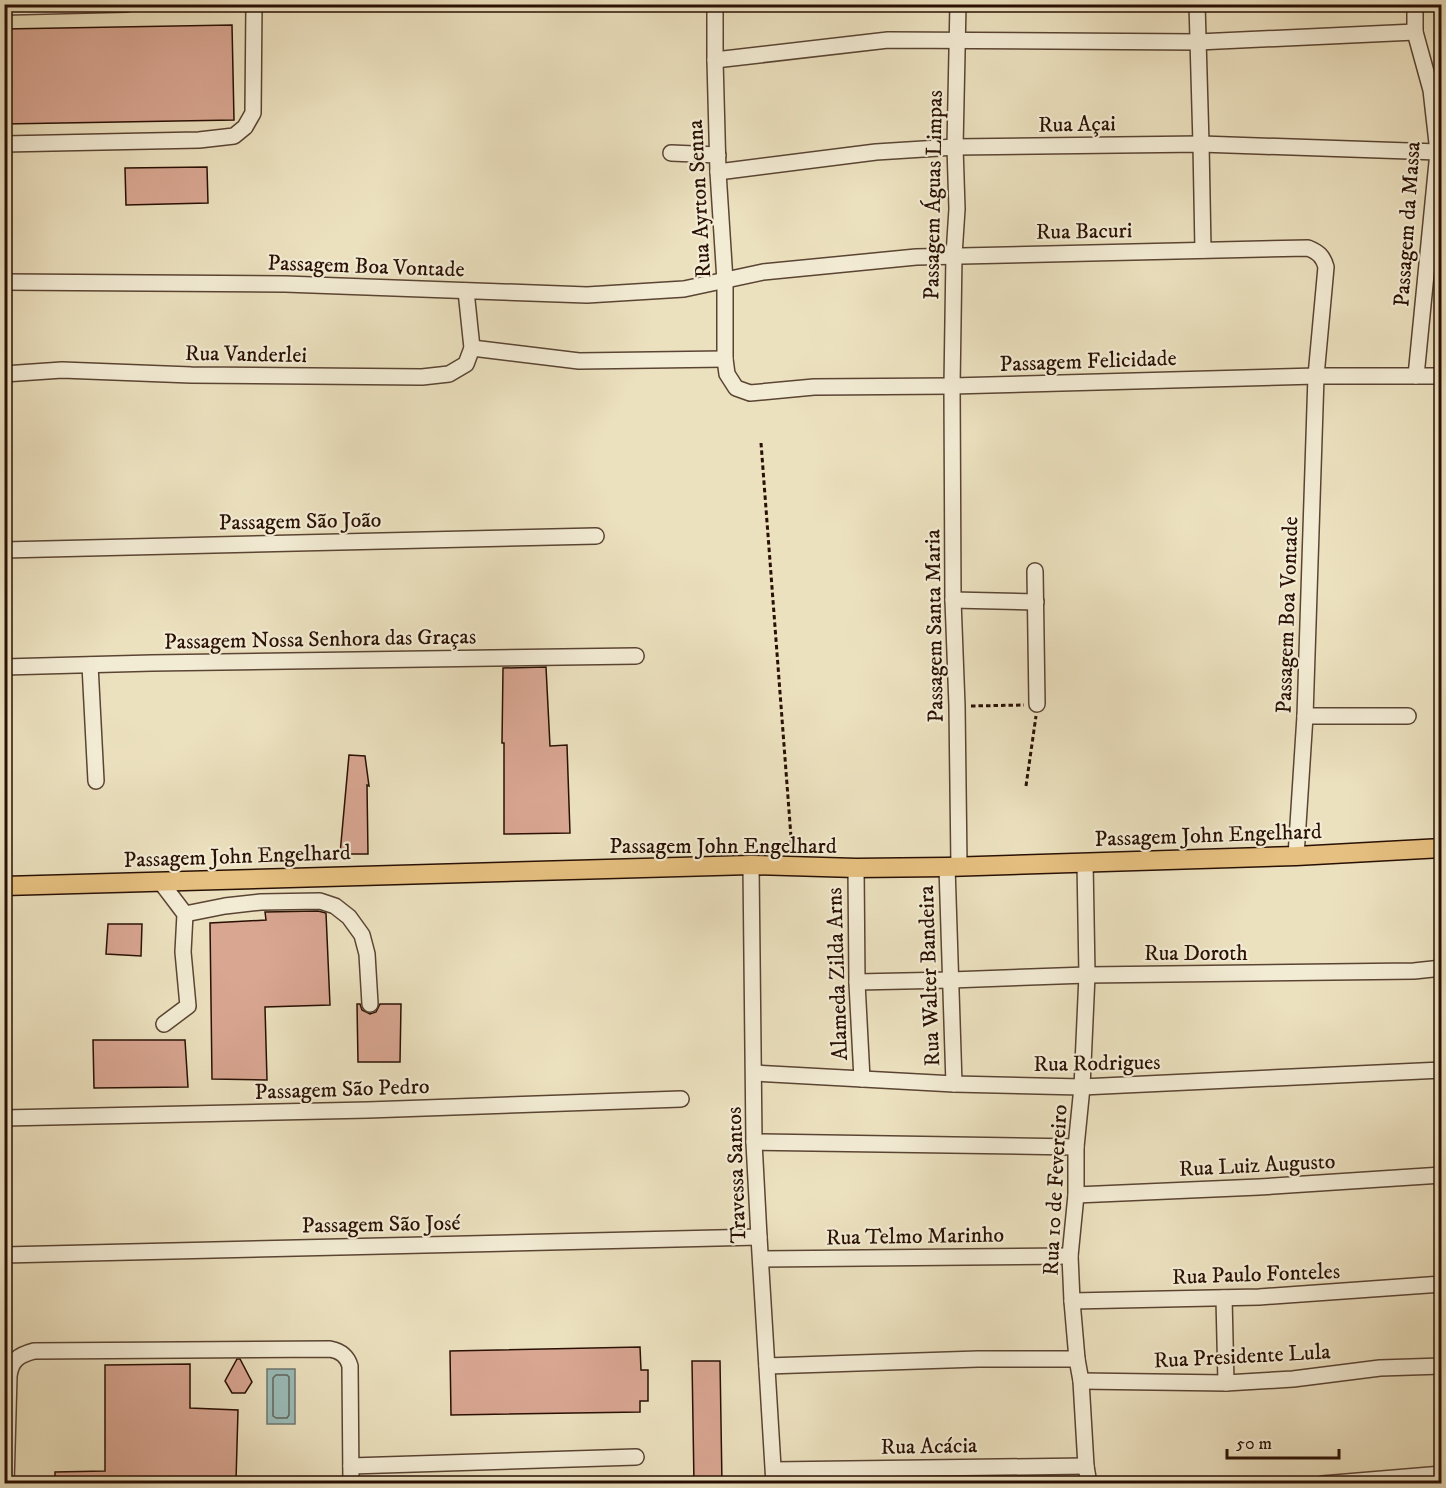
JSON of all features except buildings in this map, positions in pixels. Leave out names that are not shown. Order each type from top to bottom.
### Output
[{"type":"main road","name":"Passagem John Engelhard","points":[[4,886],[751,865],[855,868],[953,866],[1296,856],[1442,848]]},
{"type":"street","points":[[4,7],[128,4]]},
{"type":"street","points":[[4,144],[199,140],[234,136],[245,127],[253,113],[254,4]]},
{"type":"street","name":"Rua Ayrton Senna","points":[[715,4],[718,172],[725,281],[725,359],[727,374],[736,388]]},
{"type":"street","name":"Passagem Águas Limpas","points":[[952,386],[957,209],[955,147],[958,4]]},
{"type":"street","points":[[1197,4],[1203,250]]},
{"type":"street","name":"Passagem da Massa","points":[[1415,4],[1415,32],[1431,90],[1438,152],[1416,376]]},
{"type":"street","points":[[715,60],[888,39],[1198,42],[1415,32]]},
{"type":"street","name":"Rua Açai","points":[[718,172],[876,152],[955,147],[1202,144],[1438,152]]},
{"type":"street","points":[[671,153],[718,155]]},
{"type":"street","name":"Rua Bacuri","points":[[725,281],[763,272],[916,257],[1308,248],[1317,251],[1324,259],[1326,267],[1316,376]]},
{"type":"street","name":"Passagem Boa Vontade","points":[[4,282],[285,284],[587,295],[684,289],[725,281]]},
{"type":"street","points":[[466,291],[472,348],[579,360],[725,359]]},
{"type":"street","name":"Rua Vanderlei","points":[[4,374],[62,370],[191,375],[422,377],[449,374],[466,364],[472,348]]},
{"type":"street","name":"Passagem Felicidade","points":[[736,388],[750,393],[814,387],[952,386],[1316,376],[1442,376]]},
{"type":"street","name":"Passagem Boa Vontade","points":[[1296,856],[1305,716],[1316,376]]},
{"type":"street","name":"Passagem Santa Maria","points":[[952,386],[953,600],[957,706],[953,866]]},
{"type":"street","name":"Passagem São João","points":[[4,550],[596,536]]},
{"type":"street","points":[[1035,571],[1037,704]]},
{"type":"street","points":[[953,600],[1036,602]]},
{"type":"street","name":"Passagem Nossa Senhora das Graças","points":[[4,667],[636,656]]},
{"type":"street","points":[[90,665],[96,781]]},
{"type":"street","points":[[1305,716],[1408,716]]},
{"type":"street","name":"Rua 10 de Fevereiro","points":[[1085,862],[1087,975],[1082,1087],[1076,1147],[1076,1195],[1070,1256],[1089,1484]]},
{"type":"street","name":"Travessa Santos","points":[[751,865],[754,1142],[774,1477]]},
{"type":"street","name":"Rua Walter Bandeira","points":[[953,866],[951,980],[954,1084]]},
{"type":"street","name":"Alameda Zilda Arns","points":[[855,868],[862,1079]]},
{"type":"street","points":[[160,881],[186,914],[183,952],[188,1006],[164,1024]]},
{"type":"street","points":[[186,914],[261,902],[320,901],[335,906],[349,917],[362,935],[367,954],[370,1004]]},
{"type":"street","name":"Rua Doroth","points":[[857,982],[1087,975],[1414,971],[1442,968]]},
{"type":"street","name":"Rua Rodrigues","points":[[754,1074],[954,1084],[1082,1087],[1442,1070]]},
{"type":"street","name":"Passagem São Pedro","points":[[4,1118],[368,1110],[681,1099]]},
{"type":"street","points":[[754,1142],[1076,1147]]},
{"type":"street","name":"Rua Luiz Augusto","points":[[1076,1195],[1259,1187],[1442,1175]]},
{"type":"street","name":"Passagem São José","points":[[4,1256],[759,1237]]},
{"type":"street","name":"Rua Telmo Marinho","points":[[761,1259],[1070,1256]]},
{"type":"street","name":"Rua Paulo Fonteles","points":[[1072,1301],[1259,1297],[1442,1284]]},
{"type":"street","points":[[1224,1298],[1226,1383]]},
{"type":"street","points":[[6,1484],[10,1370],[11,1365],[20,1356],[34,1352],[318,1349],[340,1352],[347,1358],[350,1366],[351,1484]]},
{"type":"street","points":[[767,1366],[978,1359],[1077,1359]]},
{"type":"street","name":"Rua Presidente Lula","points":[[1081,1381],[1226,1383],[1293,1379],[1380,1368],[1442,1366]]},
{"type":"street","points":[[351,1466],[636,1457]]},
{"type":"street","name":"Rua Acácia","points":[[774,1477],[1086,1466]]},
{"type":"street","points":[[1322,1484],[1442,1474]]},
{"type":"path","points":[[761,443],[793,867]]},
{"type":"path","points":[[957,706],[1037,704],[1026,786]]},
{"type":"water","points":[[267,1369],[295,1369],[295,1424],[267,1424]]}]
